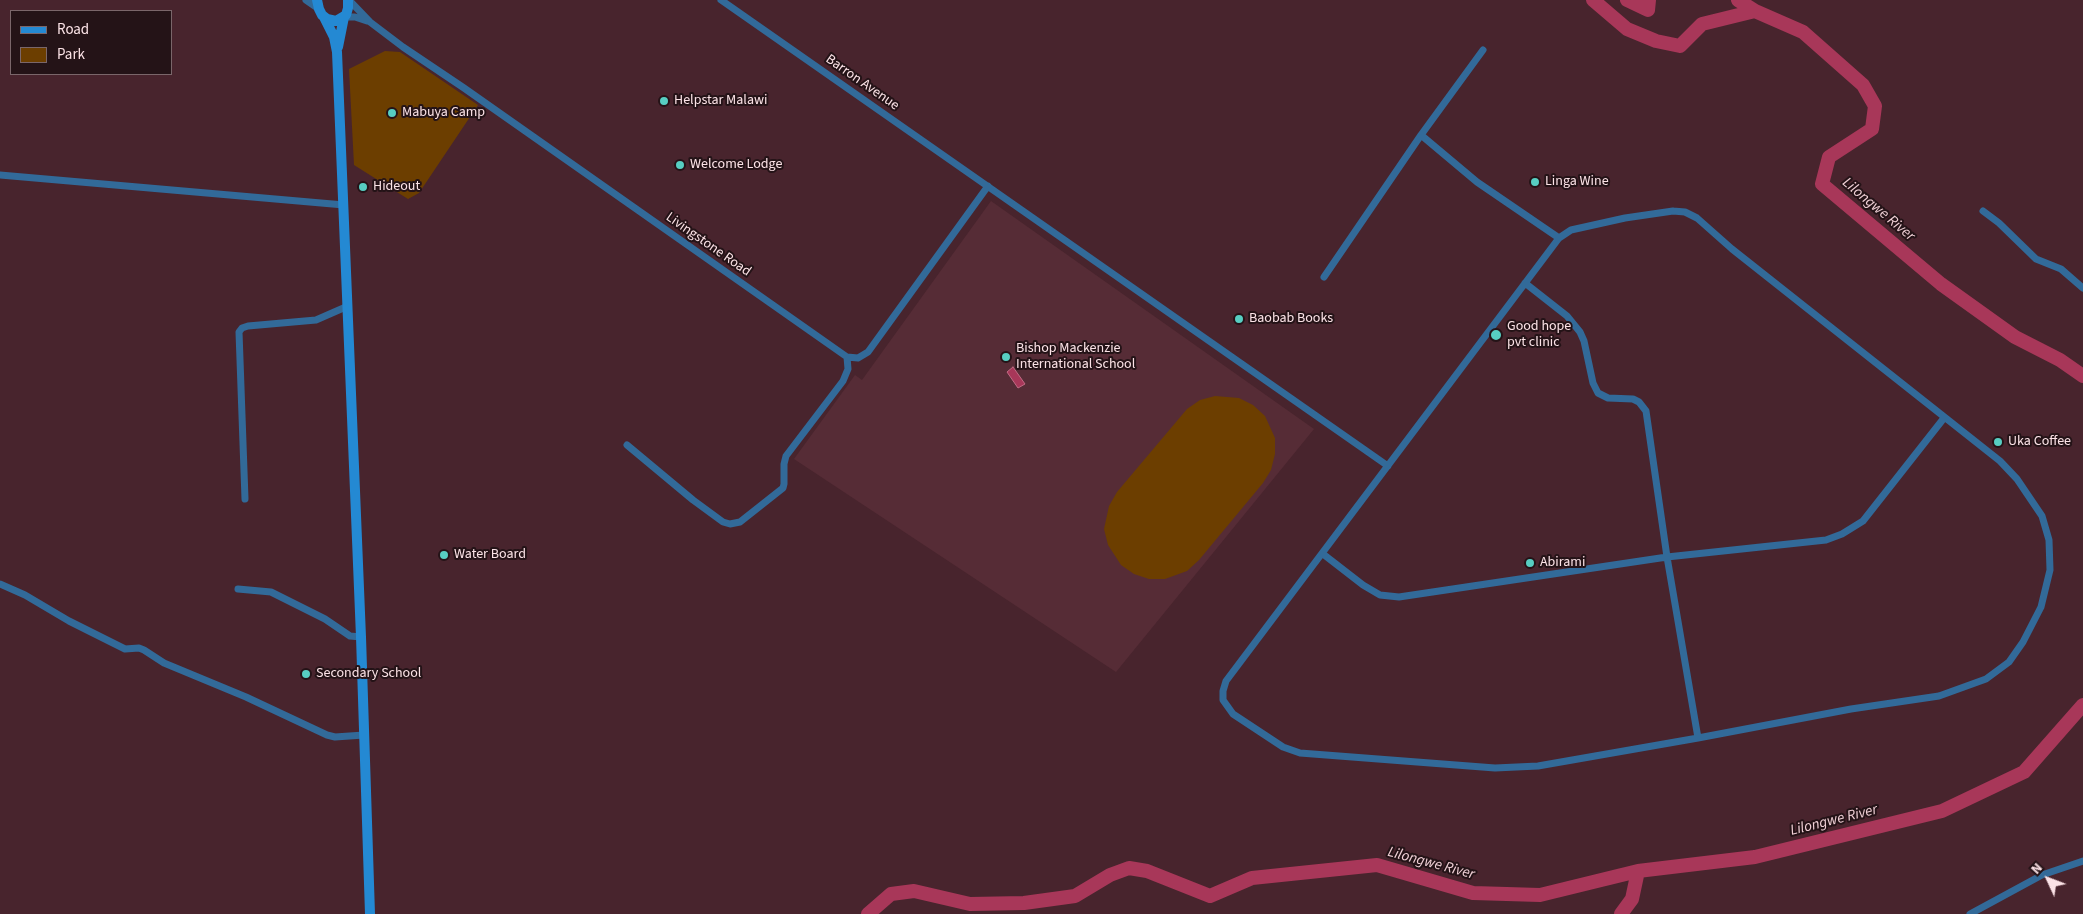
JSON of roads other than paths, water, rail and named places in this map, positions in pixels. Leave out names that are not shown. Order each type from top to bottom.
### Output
[{"type":"main road","points":[[337,52],[344,17],[348,8],[348,0]]},
{"type":"main road","points":[[320,9],[336,21],[344,17]]},
{"type":"main road","points":[[320,9],[334,37],[337,52],[362,637],[370,914]]},
{"type":"street","points":[[306,0],[320,9]]},
{"type":"street","name":"Livingstone Road","points":[[348,0],[370,22],[847,357]]},
{"type":"street","name":"Barron Avenue","points":[[721,0],[1388,466]]},
{"type":"street","name":"Livingstone Road","points":[[344,17],[355,17],[370,22]]},
{"type":"street","points":[[1324,277],[1421,135],[1484,50]]},
{"type":"street","points":[[1421,135],[1477,182],[1559,238]]},
{"type":"street","points":[[0,175],[344,206]]},
{"type":"street","points":[[627,445],[693,500],[723,522],[730,524],[740,522],[783,488],[786,456],[842,382],[848,369],[847,357],[858,358],[868,352],[988,186]]},
{"type":"street","points":[[1673,211],[1691,214],[1732,249],[2000,461],[2017,479],[2042,516],[2049,540],[2050,570],[2041,608],[2024,642],[2009,662],[1986,679],[1939,696],[1851,709],[1538,766],[1495,768],[1300,753],[1282,747],[1233,714],[1223,700],[1226,681],[1525,283],[1559,238],[1572,230],[1625,218],[1673,211]]},
{"type":"street","points":[[1983,211],[2036,259],[2061,269],[2083,288]]},
{"type":"street","points":[[1525,283],[1568,316],[1580,332],[1584,341],[1593,383],[1598,394],[1608,398],[1633,399],[1639,402],[1646,411],[1667,557],[1698,738]]},
{"type":"street","points":[[244,499],[239,332],[242,328],[248,326],[316,320],[348,306]]},
{"type":"street","points":[[1323,554],[1363,585],[1380,595],[1399,597],[1667,557],[1826,540],[1842,534],[1863,521],[1944,418]]},
{"type":"street","points":[[0,584],[25,595],[69,621],[126,648],[144,650],[164,663],[246,696],[326,736],[364,735]]},
{"type":"street","points":[[238,589],[271,592],[325,619],[350,636],[362,637]]},
{"type":"street","points":[[1970,914],[2042,875],[2083,861]]},
{"type":"waterway","name":"Lilongwe River","points":[[1593,0],[1627,29],[1656,41],[1680,46],[1702,24],[1755,11],[1803,32],[1863,85],[1875,106],[1872,129],[1829,157],[1822,184],[1941,284],[2015,337],[2060,360],[2083,376]]},
{"type":"waterway","points":[[1627,0],[1648,10],[1649,0]]},
{"type":"waterway","points":[[1738,0],[1755,11]]},
{"type":"waterway","name":"Lilongwe River","points":[[868,914],[891,894],[914,891],[970,904],[1024,903],[1075,896],[1110,875],[1129,868],[1147,871],[1210,896],[1252,878],[1377,865],[1473,893],[1540,895],[1638,871],[1755,857],[1942,811],[2024,772],[2083,705]]},
{"type":"waterway","points":[[1621,914],[1632,899],[1638,871]]},
{"type":"place","name":"Helpstar Malawi","points":[[664,101]]},
{"type":"place","name":"Mabuya Camp","points":[[392,113]]},
{"type":"place","name":"Welcome Lodge","points":[[680,165]]},
{"type":"place","name":"Linga Wine","points":[[1535,182]]},
{"type":"place","name":"Hideout","points":[[363,187]]},
{"type":"place","name":"Baobab Books","points":[[1239,319]]},
{"type":"place","name":"Good hope pvt clinic","points":[[1496,335]]},
{"type":"place","name":"Bishop Mackenzie International School","points":[[1006,357]]},
{"type":"place","name":"Uka Coffee","points":[[1998,442]]},
{"type":"place","name":"Water Board","points":[[444,555]]},
{"type":"place","name":"Abirami","points":[[1530,563]]},
{"type":"place","name":"Secondary School","points":[[306,674]]}]
